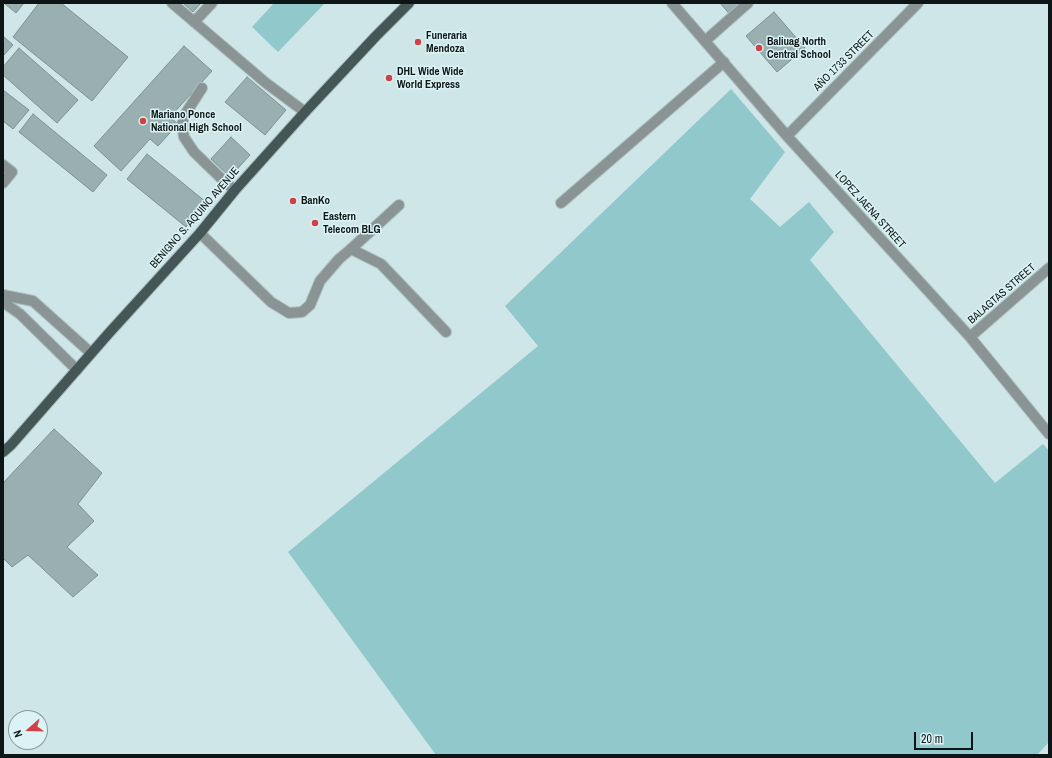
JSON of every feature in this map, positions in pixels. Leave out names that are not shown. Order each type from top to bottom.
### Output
[{"type":"main road","name":"BENIGNO S. AQUINO AVENUE","points":[[3,452],[11,445],[91,353],[200,233],[235,190],[305,112],[409,3]]},
{"type":"street","points":[[172,3],[266,83],[305,112]]},
{"type":"street","points":[[194,22],[212,3]]},
{"type":"street","name":"LOPEZ JAENA STREET","points":[[672,3],[787,136],[970,337],[1049,434]]},
{"type":"street","points":[[705,41],[748,3]]},
{"type":"street","name":"AÑO 1733 STREET","points":[[787,136],[918,3]]},
{"type":"street","points":[[561,203],[724,62]]},
{"type":"street","points":[[202,88],[184,116],[182,125],[184,137],[194,152],[235,190]]},
{"type":"street","points":[[3,165],[12,172],[3,183]]},
{"type":"street","points":[[200,233],[271,302],[289,313],[302,312],[310,305],[320,281],[339,259],[399,205]]},
{"type":"street","points":[[351,249],[380,264],[446,332]]},
{"type":"street","name":"BALAGTAS STREET","points":[[970,337],[1049,268]]},
{"type":"street","points":[[3,295],[33,301],[91,353]]},
{"type":"street","points":[[3,302],[20,314],[77,370]]},
{"type":"shaded area","points":[[274,3],[325,3],[278,52],[252,27]]},
{"type":"shaded area","points":[[731,89],[785,152],[750,199],[780,227],[809,202],[834,232],[810,260],[995,483],[1043,444],[1049,451],[1049,742],[1037,755],[436,755],[288,552],[538,346],[505,306]]},
{"type":"building","points":[[4,3],[24,3],[16,13]]},
{"type":"building","points":[[39,3],[61,3],[128,57],[92,101],[13,37]]},
{"type":"building","points":[[183,3],[201,3],[193,12]]},
{"type":"building","points":[[720,3],[742,3],[732,17]]},
{"type":"building","points":[[774,12],[805,48],[777,72],[746,36]]},
{"type":"building","points":[[3,36],[13,45],[3,56]]},
{"type":"building","points":[[184,46],[212,71],[170,117],[178,124],[158,146],[150,139],[121,171],[94,146]]},
{"type":"building","points":[[19,48],[78,100],[57,123],[3,75],[3,67]]},
{"type":"building","points":[[247,77],[286,110],[265,135],[225,102]]},
{"type":"building","points":[[3,90],[29,110],[13,129],[3,121]]},
{"type":"building","points":[[33,114],[107,175],[93,192],[19,132]]},
{"type":"building","points":[[231,137],[250,155],[230,177],[211,159]]},
{"type":"building","points":[[147,154],[206,202],[186,227],[127,179]]},
{"type":"building","points":[[54,429],[102,473],[78,504],[94,521],[67,547],[98,575],[73,597],[28,555],[12,567],[3,558],[3,483]]},
{"type":"place","name":"Funeraria Mendoza","points":[[418,42]]},
{"type":"place","name":"Baliuag North Central School","points":[[759,48]]},
{"type":"place","name":"DHL Wide Wide World Express","points":[[389,78]]},
{"type":"place","name":"Mariano Ponce National High School","points":[[143,121]]},
{"type":"place","name":"BanKo","points":[[293,201]]},
{"type":"place","name":"Eastern Telecom BLG","points":[[315,223]]}]
